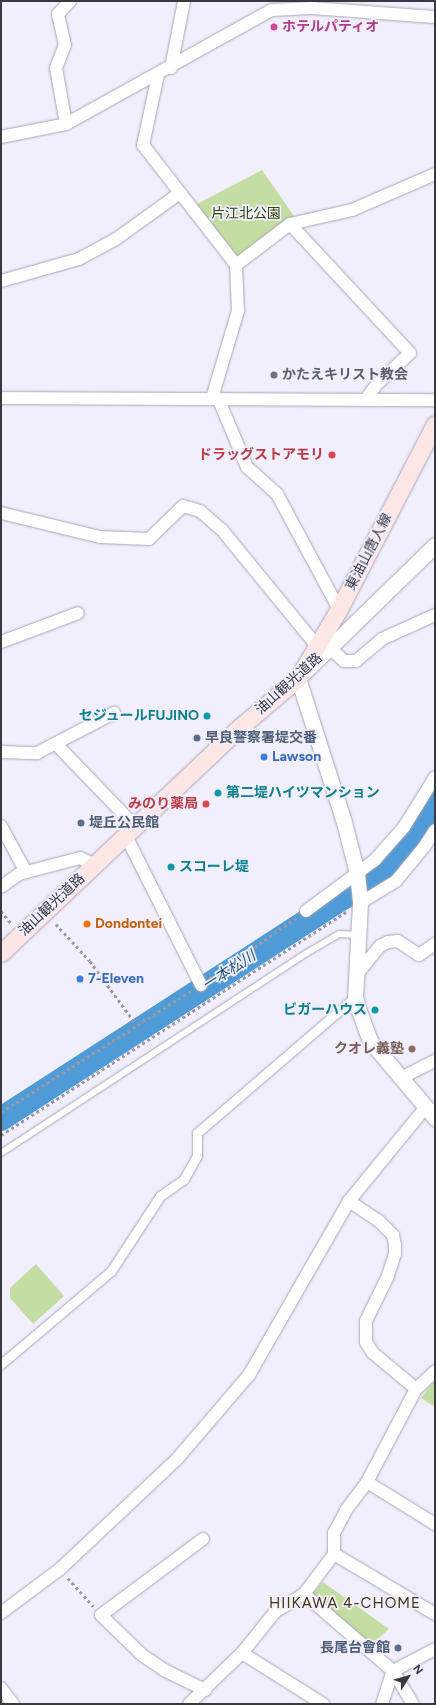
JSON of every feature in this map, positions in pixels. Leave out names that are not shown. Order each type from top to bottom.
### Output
[{"type":"main road","name":"東油山唐人線","points":[[298,678],[323,647],[339,610],[435,424]]},
{"type":"main road","name":"油山観光道路","points":[[1,953],[240,727],[298,678]]},
{"type":"street","points":[[66,124],[56,68],[65,45],[58,14],[70,1]]},
{"type":"street","points":[[171,68],[184,1]]},
{"type":"street","points":[[1,137],[66,124],[171,68],[272,10],[312,4],[435,17]]},
{"type":"street","points":[[158,75],[144,145],[236,265],[238,311],[215,398],[246,467],[277,494],[339,610]]},
{"type":"street","points":[[236,265],[290,224],[352,210],[435,174]]},
{"type":"street","points":[[1,281],[80,259],[116,238],[180,193]]},
{"type":"street","points":[[290,224],[410,353],[377,384],[367,398]]},
{"type":"street","points":[[1,398],[367,398],[435,400]]},
{"type":"street","points":[[1,513],[100,537],[149,539],[184,506],[200,512],[222,530],[323,647],[344,661],[356,661],[382,639],[435,615]]},
{"type":"street","name":"油山観光道路","points":[[323,647],[435,545]]},
{"type":"street","points":[[1,642],[78,613]]},
{"type":"street","points":[[1,1613],[60,1569],[177,1459],[249,1376],[349,1201],[430,1113],[370,1040],[355,996],[360,936],[360,900],[357,876],[344,822],[298,678]]},
{"type":"street","points":[[1,752],[37,753],[114,713]]},
{"type":"street","points":[[56,744],[130,831],[201,985]]},
{"type":"street","points":[[306,911],[357,876],[376,860],[404,827],[435,777]]},
{"type":"street","points":[[1,826],[26,872]]},
{"type":"street","points":[[360,900],[396,881],[424,847],[435,830]]},
{"type":"street","points":[[1,887],[19,874],[80,858],[95,865]]},
{"type":"street","points":[[358,973],[380,946],[388,942],[398,941],[419,954],[435,944]]},
{"type":"street","points":[[1,1364],[111,1271],[160,1196],[184,1179],[197,1156],[197,1134],[355,996]]},
{"type":"street","points":[[401,1078],[435,1061]]},
{"type":"street","points":[[349,1201],[379,1221],[393,1235],[395,1245],[395,1254],[388,1276],[366,1321],[366,1342],[373,1353],[416,1389]]},
{"type":"street","points":[[190,1704],[242,1653],[275,1612],[304,1594],[334,1554],[334,1533],[346,1510],[367,1482],[416,1389],[435,1371]]},
{"type":"street","points":[[367,1482],[435,1524]]},
{"type":"street","points":[[203,1539],[101,1615],[142,1655],[164,1670],[205,1690]]},
{"type":"street","points":[[334,1554],[435,1614]]},
{"type":"street","points":[[304,1594],[393,1671],[413,1704]]},
{"type":"street","points":[[382,1704],[393,1671],[435,1649]]},
{"type":"street","points":[[242,1653],[323,1704]]},
{"type":"street","points":[[1,1688],[13,1704]]},
{"type":"lane","points":[[1,1153],[300,957],[339,934],[360,936]]},
{"type":"path","points":[[1,1135],[360,900]]},
{"type":"path","points":[[1,911],[16,929]]},
{"type":"path","points":[[1,1112],[136,1024],[201,985],[306,911]]},
{"type":"path","points":[[56,924],[90,961],[136,1024]]},
{"type":"path","points":[[60,1569],[101,1615]]},
{"type":"green space","name":"片江北公園","points":[[262,170],[296,219],[235,259],[195,205]]},
{"type":"green space","points":[[36,1264],[64,1296],[33,1324],[10,1298],[10,1288]]},
{"type":"green space","points":[[435,1379],[435,1407],[421,1398]]},
{"type":"green space","points":[[323,1582],[389,1629],[367,1648],[309,1597]]},
{"type":"waterway","name":"一本松川","points":[[1,1119],[343,898],[369,884],[405,853],[435,802]]},
{"type":"place","name":"ホテルパティオ","points":[[274,27]]},
{"type":"place","name":"かたえキリスト教会","points":[[274,375]]},
{"type":"place","name":"ドラッグストアモリ","points":[[332,455]]},
{"type":"place","name":"セジュールFUJINO","points":[[207,716]]},
{"type":"place","name":"早良警察署堤交番","points":[[197,738]]},
{"type":"place","name":"Lawson","points":[[264,757]]},
{"type":"place","name":"第二堤ハイツマンション","points":[[218,793]]},
{"type":"place","name":"みのり薬局","points":[[206,804]]},
{"type":"place","name":"堤丘公民館","points":[[81,823]]},
{"type":"place","name":"スコーレ堤","points":[[171,867]]},
{"type":"place","name":"Dondontei","points":[[87,924]]},
{"type":"place","name":"7-Eleven","points":[[80,979]]},
{"type":"place","name":"ビガーハウス","points":[[375,1010]]},
{"type":"place","name":"クオレ義塾","points":[[412,1049]]},
{"type":"place","name":"長尾台會館","points":[[398,1648]]},
{"type":"district","name":"HIIKAWA 4-CHOME","points":[[345,1604]]}]
